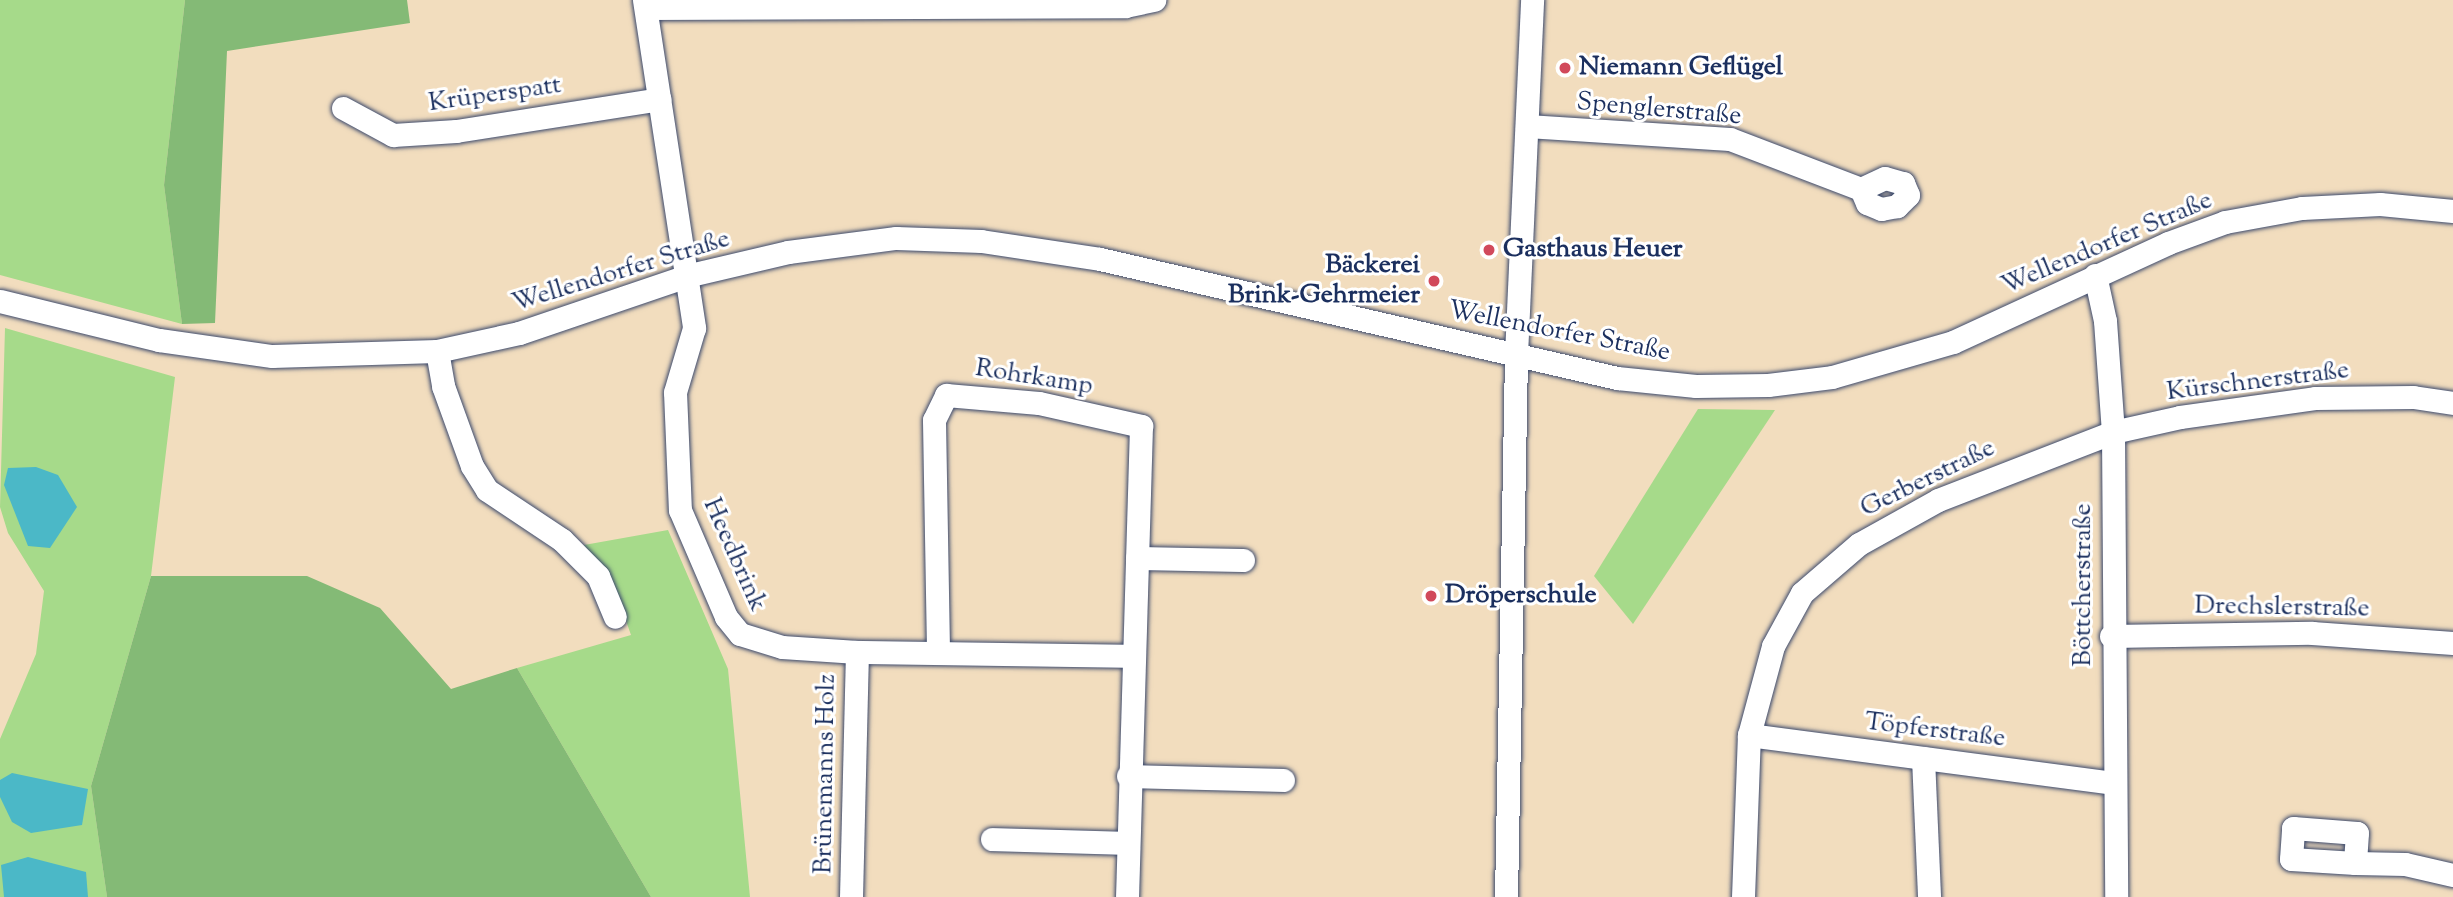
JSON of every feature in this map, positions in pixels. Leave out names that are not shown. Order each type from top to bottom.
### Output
[{"type":"street","points":[[645,4],[1125,6],[1154,0]]},
{"type":"street","points":[[1506,897],[1516,355],[1532,0]]},
{"type":"street","name":"Heedbrink","points":[[645,4],[694,328],[675,392],[680,510],[726,617],[740,634],[782,647],[857,652],[938,650],[1131,656]]},
{"type":"street","name":"Krüperspatt","points":[[343,108],[393,135],[456,131],[660,99]]},
{"type":"street","name":"Spenglerstraße","points":[[1527,126],[1730,139],[1861,188]]},
{"type":"street","name":"Wellendorfer Straße","points":[[0,300],[159,340],[272,356],[437,351],[519,333],[686,276],[817,247],[896,238],[981,240],[1100,259],[1617,378],[1696,386],[1807,380],[1898,361],[1953,342],[2095,275],[2225,222],[2289,211],[2380,204],[2453,211]]},
{"type":"street","name":"Böttcherstraße","points":[[2095,275],[2105,321],[2113,432],[2111,636],[2116,897]]},
{"type":"street","points":[[437,351],[451,409],[472,466],[487,489],[562,540],[598,576],[615,617]]},
{"type":"street","name":"Rohrkamp","points":[[938,650],[934,420],[946,395],[1039,403],[1141,426],[1138,558],[1131,656]]},
{"type":"street","name":"Kürschnerstraße","points":[[2113,432],[2180,417],[2315,398],[2413,397],[2453,404]]},
{"type":"street","name":"Gerberstraße","points":[[1743,897],[1749,735],[1784,620],[1826,569],[1894,522],[1938,500],[2113,432]]},
{"type":"street","points":[[1138,558],[1243,560]]},
{"type":"street","name":"Drechslerstraße","points":[[2111,636],[2312,633],[2453,643]]},
{"type":"street","name":"Brünemanns Holz","points":[[851,897],[857,652]]},
{"type":"street","points":[[1127,897],[1131,656]]},
{"type":"street","name":"Töpferstraße","points":[[1749,735],[2113,783]]},
{"type":"street","points":[[1923,758],[1929,897]]},
{"type":"street","points":[[1128,776],[1283,780]]},
{"type":"street","points":[[992,839],[1127,843]]},
{"type":"street","points":[[2354,863],[2405,864],[2453,875]]},
{"type":"green space","points":[[0,0],[185,0],[164,185],[182,324],[0,275]]},
{"type":"green space","points":[[185,0],[407,0],[410,23],[227,51],[215,323],[182,324],[164,185]]},
{"type":"green space","points":[[5,328],[175,377],[151,576],[91,786],[107,897],[0,897],[0,739],[36,654],[44,591],[8,533],[0,507]]},
{"type":"green space","points":[[1698,409],[1775,410],[1633,624],[1594,576]]},
{"type":"green space","points":[[668,530],[728,669],[750,897],[651,897],[517,668],[631,635],[614,587],[584,545]]},
{"type":"green space","points":[[151,576],[307,576],[380,608],[451,689],[517,668],[651,897],[107,897],[91,786]]},
{"type":"water","points":[[36,467],[58,475],[77,507],[50,548],[28,546],[4,485],[8,468]]},
{"type":"water","points":[[12,773],[88,789],[82,825],[31,833],[12,822],[0,797],[0,780]]},
{"type":"water","points":[[28,857],[86,872],[88,897],[4,897],[1,865]]},
{"type":"place","name":"Niemann Geflügel","points":[[1565,68]]},
{"type":"place","name":"Gasthaus Heuer","points":[[1489,250]]},
{"type":"place","name":"Bäckerei Brink-Gehrmeier","points":[[1434,281]]},
{"type":"place","name":"Dröperschule","points":[[1431,596]]}]
